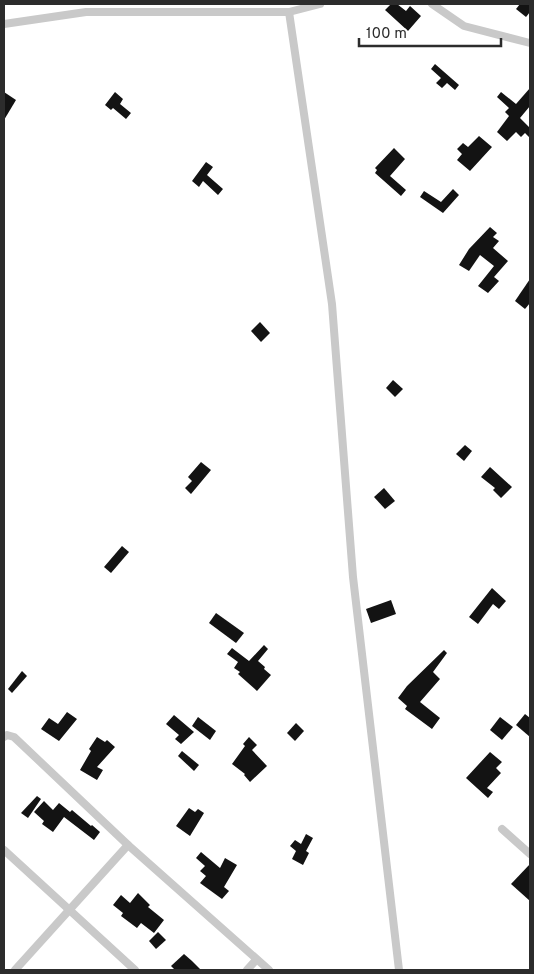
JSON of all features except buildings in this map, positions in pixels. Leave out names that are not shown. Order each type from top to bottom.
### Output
[{"type":"street","points":[[4,24],[86,12],[289,12],[320,4]]},
{"type":"street","points":[[432,4],[464,26],[530,43]]},
{"type":"street","points":[[289,12],[332,304],[353,577],[400,970]]},
{"type":"street","points":[[4,737],[14,737],[128,845],[269,970]]},
{"type":"street","points":[[502,829],[530,854]]},
{"type":"street","points":[[15,970],[128,845]]},
{"type":"street","points":[[4,850],[135,970]]},
{"type":"street","points":[[247,970],[256,960]]}]
